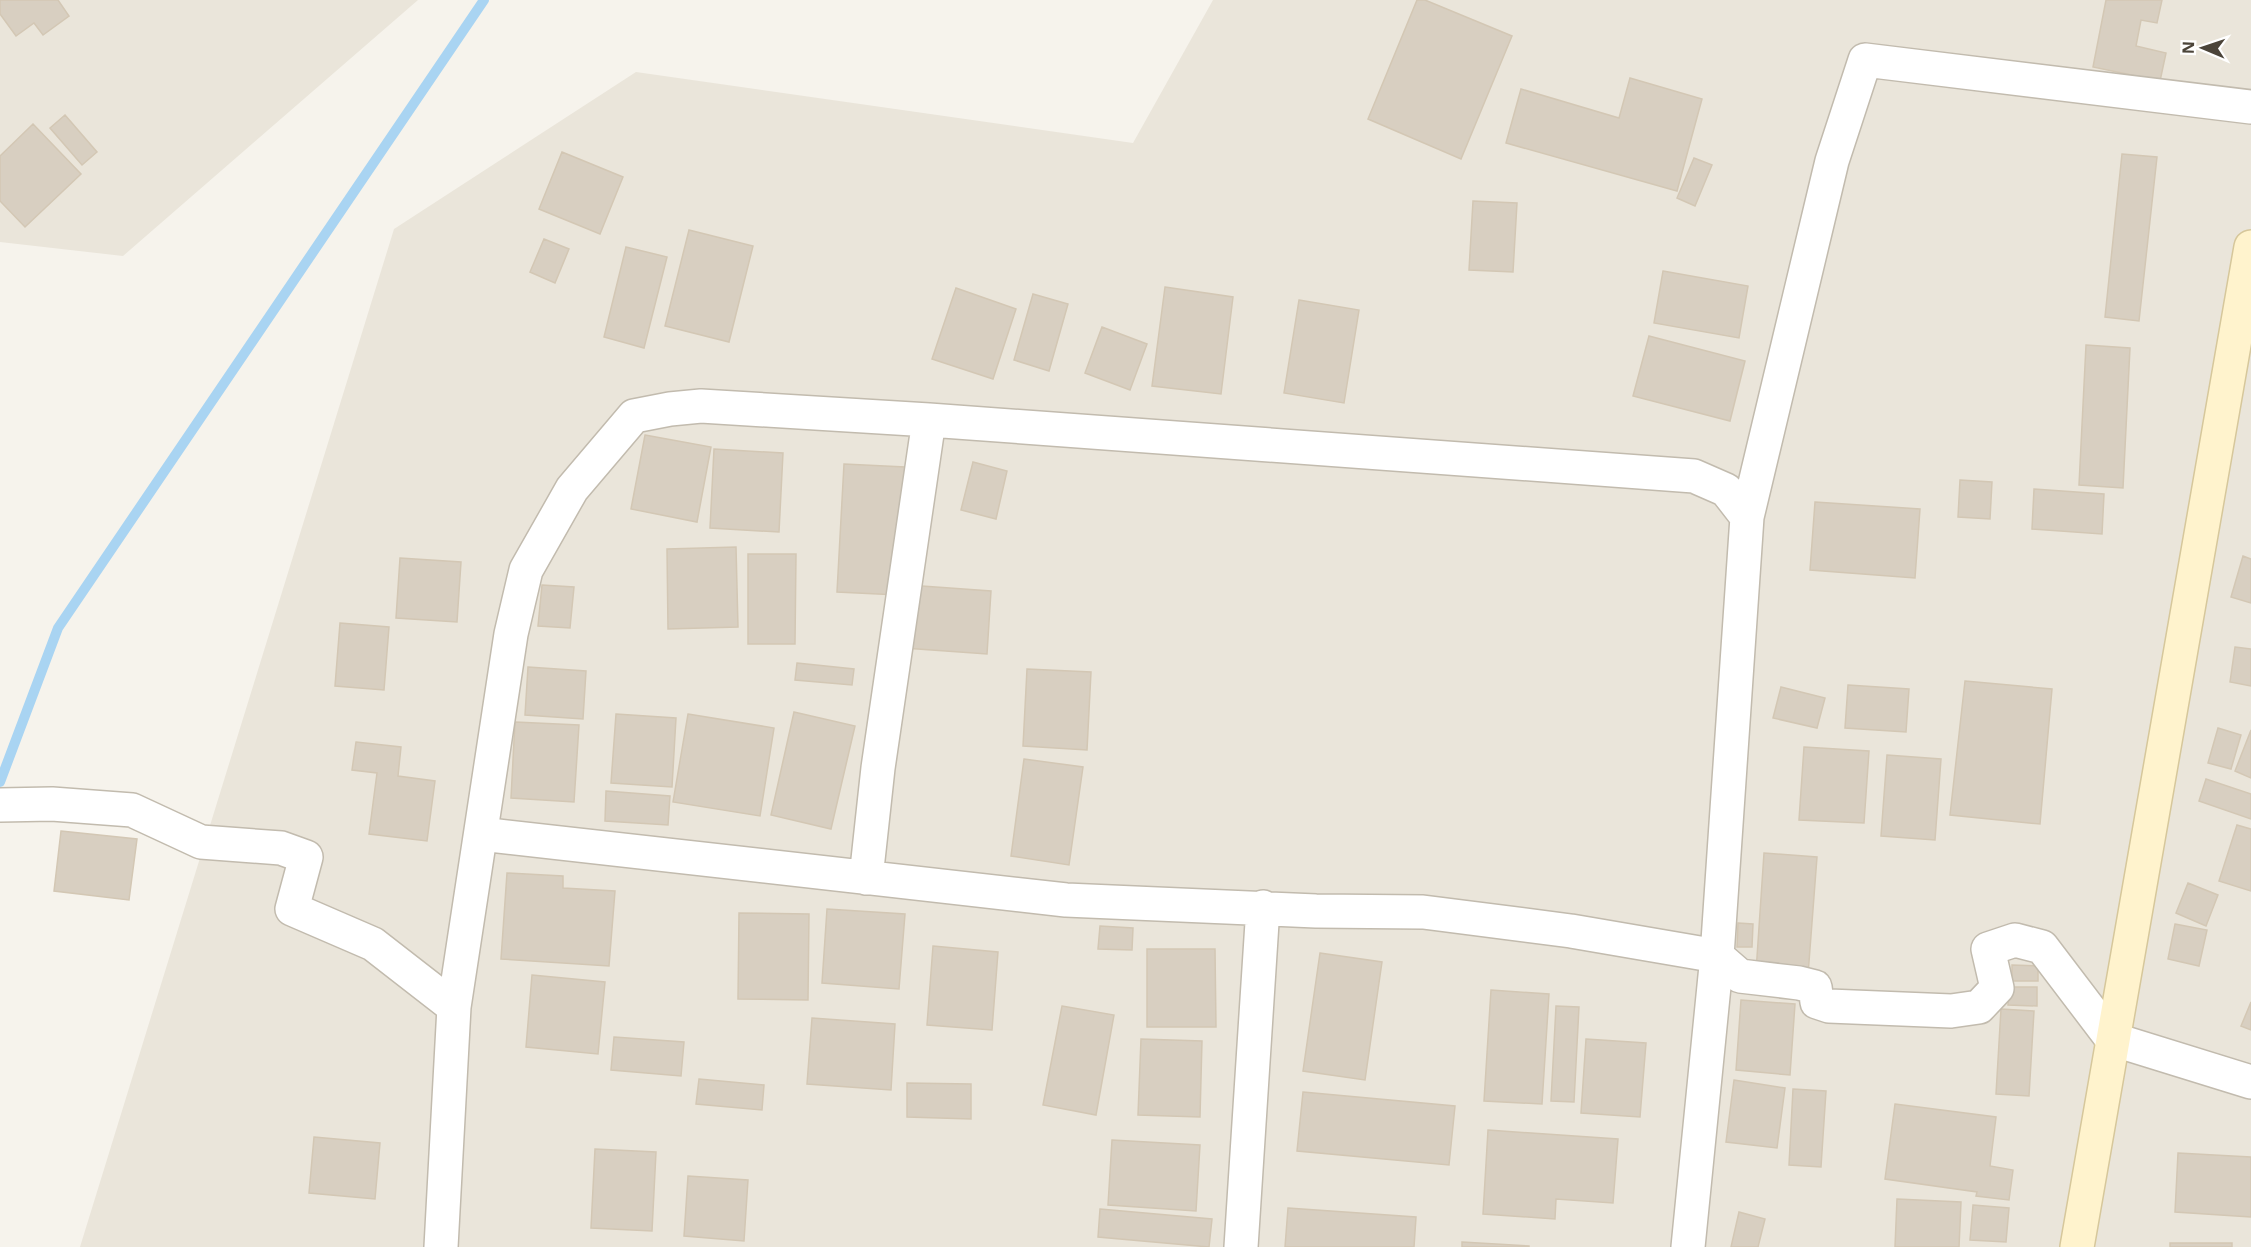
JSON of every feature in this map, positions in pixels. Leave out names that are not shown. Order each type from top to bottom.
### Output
[{"type":"main road","points":[[2077,1247],[2251,247]]},
{"type":"street","points":[[1688,1247],[1717,956],[1748,517],[1832,161],[1865,60],[2251,107]]},
{"type":"street","points":[[441,1247],[454,1007],[512,634],[526,570],[572,489],[634,416],[701,406],[929,420],[1694,476],[1726,490],[1748,517]]},
{"type":"street","points":[[866,878],[878,768],[929,420]]},
{"type":"street","points":[[0,805],[52,804],[132,810],[201,842],[281,848],[306,857],[292,909],[373,944],[454,1007]]},
{"type":"street","points":[[481,834],[1065,900],[1316,911],[1423,912],[1571,931],[1717,956],[1740,976],[1799,982],[1815,987],[1817,1002],[1829,1006],[1951,1011],[1979,1007],[1997,988],[1988,949],[2015,939],[2042,947],[2112,1039],[2251,1082]]},
{"type":"street","points":[[1241,1247],[1263,907]]},
{"type":"shaded area","points":[[0,0],[418,0],[123,256],[0,242]]},
{"type":"shaded area","points":[[1213,0],[2251,0],[2251,1247],[80,1247],[394,229],[636,72],[1133,143]]},
{"type":"building","points":[[0,0],[58,0],[69,16],[43,35],[34,23],[16,36],[0,14]]},
{"type":"building","points":[[1417,0],[1425,0],[1512,36],[1461,159],[1368,119]]},
{"type":"building","points":[[2106,0],[2162,0],[2157,23],[2141,20],[2136,46],[2166,53],[2160,81],[2093,67]]},
{"type":"building","points":[[1630,78],[1702,99],[1677,191],[1506,143],[1521,89],[1619,118]]},
{"type":"building","points":[[65,115],[97,152],[82,165],[50,128]]},
{"type":"building","points":[[33,124],[81,174],[25,227],[0,201],[0,156]]},
{"type":"building","points":[[562,152],[623,177],[600,234],[539,209]]},
{"type":"building","points":[[2122,154],[2157,157],[2139,321],[2105,317]]},
{"type":"building","points":[[1694,158],[1712,165],[1695,206],[1677,198]]},
{"type":"building","points":[[1473,201],[1517,203],[1513,272],[1469,270]]},
{"type":"building","points":[[689,230],[753,246],[729,342],[665,326]]},
{"type":"building","points":[[544,239],[569,249],[555,283],[530,272]]},
{"type":"building","points":[[626,247],[667,257],[644,348],[604,337]]},
{"type":"building","points":[[1663,271],[1748,286],[1739,338],[1654,323]]},
{"type":"building","points":[[1165,287],[1233,297],[1221,394],[1152,386]]},
{"type":"building","points":[[956,288],[1016,309],[993,379],[932,359]]},
{"type":"building","points":[[1033,294],[1068,304],[1049,371],[1014,360]]},
{"type":"building","points":[[1299,300],[1359,310],[1344,403],[1284,393]]},
{"type":"building","points":[[1102,327],[1147,344],[1130,390],[1085,373]]},
{"type":"building","points":[[1649,336],[1745,361],[1730,421],[1633,396]]},
{"type":"building","points":[[2086,345],[2130,348],[2123,488],[2079,485]]},
{"type":"building","points":[[645,435],[711,447],[697,522],[631,509]]},
{"type":"building","points":[[714,449],[783,453],[779,532],[710,528]]},
{"type":"building","points":[[973,462],[1007,471],[996,519],[961,510]]},
{"type":"building","points":[[844,464],[905,467],[898,595],[837,592]]},
{"type":"building","points":[[1960,480],[1992,482],[1990,519],[1958,517]]},
{"type":"building","points":[[2034,489],[2104,494],[2102,534],[2032,529]]},
{"type":"building","points":[[1815,502],[1920,509],[1915,578],[1810,570]]},
{"type":"building","points":[[736,547],[738,627],[668,629],[667,549]]},
{"type":"building","points":[[748,554],[796,554],[795,644],[748,644]]},
{"type":"building","points":[[2243,556],[2251,559],[2251,603],[2231,597]]},
{"type":"building","points":[[400,558],[461,562],[457,622],[396,618]]},
{"type":"building","points":[[542,585],[574,587],[570,628],[538,626]]},
{"type":"building","points":[[908,585],[991,591],[987,654],[904,648]]},
{"type":"building","points":[[340,623],[389,627],[384,690],[335,686]]},
{"type":"building","points":[[2235,647],[2251,649],[2251,686],[2230,682]]},
{"type":"building","points":[[797,663],[854,669],[852,685],[795,680]]},
{"type":"building","points":[[528,667],[586,671],[583,719],[525,715]]},
{"type":"building","points":[[1027,669],[1091,672],[1087,750],[1023,746]]},
{"type":"building","points":[[1965,681],[2052,689],[2040,824],[1950,815]]},
{"type":"building","points":[[1848,685],[1909,689],[1906,732],[1845,728]]},
{"type":"building","points":[[1781,687],[1825,698],[1817,728],[1773,718]]},
{"type":"building","points":[[794,712],[855,726],[831,829],[771,815]]},
{"type":"building","points":[[616,714],[676,718],[672,787],[611,783]]},
{"type":"building","points":[[688,714],[774,728],[760,816],[673,802]]},
{"type":"building","points":[[515,722],[579,725],[574,802],[511,798]]},
{"type":"building","points":[[2218,728],[2241,735],[2231,769],[2208,763]]},
{"type":"building","points":[[2251,730],[2251,778],[2235,771]]},
{"type":"building","points":[[356,742],[401,747],[398,776],[435,781],[427,841],[369,834],[377,773],[352,770]]},
{"type":"building","points":[[1804,747],[1869,751],[1864,823],[1799,820]]},
{"type":"building","points":[[1887,755],[1941,759],[1935,840],[1881,836]]},
{"type":"building","points":[[1024,759],[1083,767],[1069,865],[1011,856]]},
{"type":"building","points":[[2206,779],[2251,794],[2251,819],[2199,801]]},
{"type":"building","points":[[606,791],[670,796],[668,825],[605,821]]},
{"type":"building","points":[[2237,825],[2251,829],[2251,891],[2219,881]]},
{"type":"building","points":[[61,831],[137,839],[129,900],[54,891]]},
{"type":"building","points":[[1764,853],[1817,857],[1808,975],[1756,972]]},
{"type":"building","points":[[507,873],[563,876],[563,888],[615,891],[609,966],[501,959]]},
{"type":"building","points":[[2188,883],[2218,895],[2206,926],[2176,913]]},
{"type":"building","points":[[827,909],[905,914],[899,989],[822,983]]},
{"type":"building","points":[[739,913],[809,914],[808,1000],[738,999]]},
{"type":"building","points":[[1738,923],[1753,924],[1752,947],[1737,947]]},
{"type":"building","points":[[2175,924],[2207,930],[2199,966],[2168,959]]},
{"type":"building","points":[[1100,926],[1133,928],[1132,950],[1098,949]]},
{"type":"building","points":[[933,946],[998,952],[992,1030],[927,1025]]},
{"type":"building","points":[[1147,949],[1215,949],[1216,1027],[1147,1027]]},
{"type":"building","points":[[1320,953],[1382,962],[1365,1080],[1303,1071]]},
{"type":"building","points":[[2012,965],[2038,966],[2038,981],[2012,981]]},
{"type":"building","points":[[532,975],[605,982],[598,1054],[526,1047]]},
{"type":"building","points":[[2009,987],[2037,987],[2037,1006],[2008,1005]]},
{"type":"building","points":[[1491,990],[1549,994],[1542,1104],[1484,1101]]},
{"type":"building","points":[[1741,1000],[1795,1004],[1790,1075],[1736,1070]]},
{"type":"building","points":[[2251,1002],[2251,1030],[2241,1026]]},
{"type":"building","points":[[1062,1006],[1114,1015],[1096,1115],[1043,1105]]},
{"type":"building","points":[[1556,1006],[1579,1007],[1574,1102],[1551,1101]]},
{"type":"building","points":[[2001,1009],[2034,1011],[2029,1096],[1996,1094]]},
{"type":"building","points":[[812,1018],[895,1024],[891,1090],[807,1084]]},
{"type":"building","points":[[614,1037],[684,1042],[681,1076],[611,1070]]},
{"type":"building","points":[[1141,1039],[1202,1041],[1200,1117],[1138,1115]]},
{"type":"building","points":[[1586,1039],[1646,1043],[1640,1117],[1581,1113]]},
{"type":"building","points":[[699,1079],[764,1085],[762,1110],[696,1104]]},
{"type":"building","points":[[1734,1080],[1785,1088],[1777,1148],[1726,1142]]},
{"type":"building","points":[[907,1083],[971,1084],[971,1119],[907,1117]]},
{"type":"building","points":[[1793,1089],[1826,1091],[1821,1167],[1789,1165]]},
{"type":"building","points":[[1303,1092],[1455,1106],[1449,1165],[1297,1151]]},
{"type":"building","points":[[1895,1104],[1996,1117],[1990,1166],[2013,1170],[2009,1200],[1976,1196],[1977,1192],[1885,1179]]},
{"type":"building","points":[[1488,1130],[1618,1139],[1613,1203],[1556,1199],[1555,1219],[1483,1214]]},
{"type":"building","points":[[314,1137],[380,1143],[375,1199],[309,1193]]},
{"type":"building","points":[[1112,1140],[1200,1145],[1196,1211],[1108,1205]]},
{"type":"building","points":[[595,1149],[656,1152],[652,1231],[591,1228]]},
{"type":"building","points":[[2178,1153],[2251,1157],[2251,1217],[2175,1212]]},
{"type":"building","points":[[688,1176],[748,1180],[744,1241],[684,1236]]},
{"type":"building","points":[[1897,1199],[1961,1202],[1959,1247],[1895,1247]]},
{"type":"building","points":[[1973,1205],[2009,1208],[2006,1242],[1970,1240]]},
{"type":"building","points":[[1288,1208],[1416,1217],[1414,1247],[1285,1247]]},
{"type":"building","points":[[1100,1209],[1212,1219],[1209,1247],[1098,1237]]},
{"type":"building","points":[[1739,1212],[1765,1219],[1758,1247],[1731,1247]]},
{"type":"building","points":[[1462,1242],[1529,1246],[1529,1247],[1462,1247]]},
{"type":"building","points":[[2170,1243],[2232,1243],[2232,1247],[2170,1247]]},
{"type":"waterway","points":[[0,782],[58,628],[484,0]]}]
